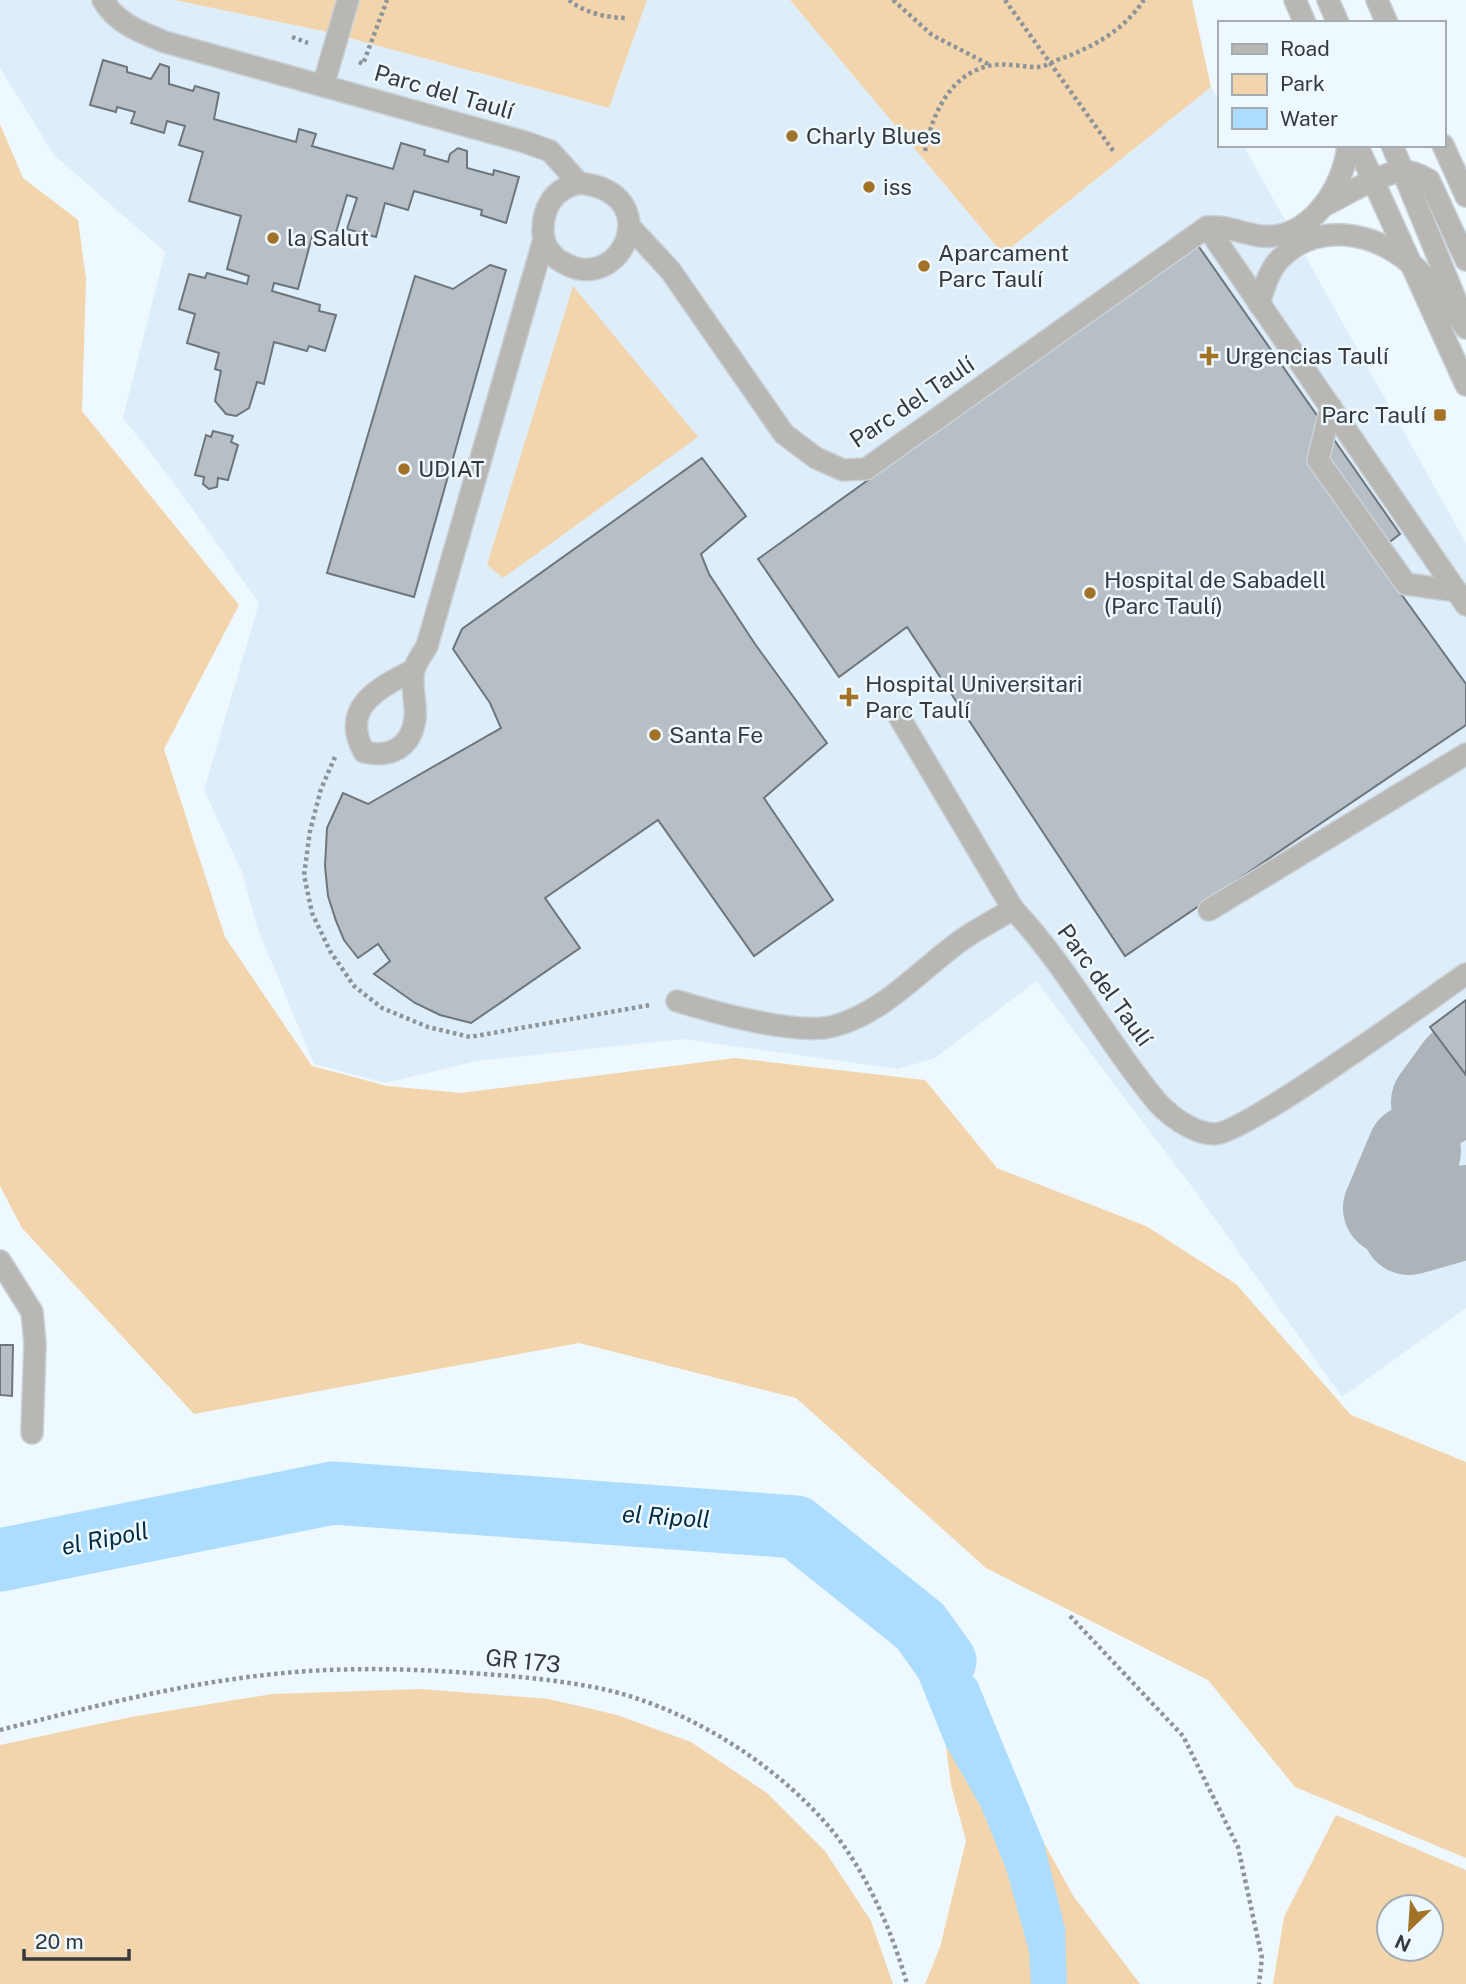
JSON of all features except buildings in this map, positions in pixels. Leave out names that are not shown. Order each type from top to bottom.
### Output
[{"type":"street","name":"Parc del Taulí","points":[[103,0],[107,8],[132,28],[165,42],[550,151],[579,183],[600,185],[613,192],[625,208],[629,226],[670,270],[785,434],[816,458],[843,470],[866,469],[1207,227]]},
{"type":"street","points":[[323,86],[348,0]]},
{"type":"street","points":[[1295,0],[1304,21]]},
{"type":"street","points":[[1328,0],[1337,21]]},
{"type":"street","points":[[1377,0],[1386,21]]},
{"type":"street","points":[[1323,206],[1343,167],[1348,147]]},
{"type":"street","points":[[1358,147],[1466,385]]},
{"type":"street","points":[[1393,147],[1466,327]]},
{"type":"street","points":[[1444,147],[1461,173],[1466,196]]},
{"type":"street","points":[[1461,598],[1207,227],[1220,226],[1261,236],[1293,232],[1323,206],[1373,182],[1404,171],[1429,180],[1466,260]]},
{"type":"street","points":[[414,670],[386,684],[359,709],[355,735],[364,752],[380,756],[398,750],[409,736],[415,719],[414,670],[427,646],[544,239],[542,216],[552,198],[561,190],[579,183]]},
{"type":"street","points":[[544,239],[561,262],[575,269],[593,269],[614,259],[624,247],[629,226]]},
{"type":"street","points":[[1259,304],[1268,277],[1279,261],[1297,245],[1312,238],[1340,233],[1366,239],[1410,263],[1466,327]]},
{"type":"street","points":[[1331,407],[1318,460],[1406,584],[1461,598]]},
{"type":"street","name":"Parc del Taulí","points":[[898,715],[1013,909],[1045,943],[1154,1099],[1195,1131],[1218,1134],[1266,1110],[1466,974]]},
{"type":"street","points":[[1209,910],[1466,754]]},
{"type":"street","points":[[677,1001],[726,1017],[811,1028],[832,1027],[887,999],[964,938],[1013,909]]},
{"type":"street","points":[[0,1261],[32,1312],[32,1433]]},
{"type":"path","points":[[569,0],[577,6],[611,18],[627,18]]},
{"type":"path","points":[[893,0],[932,34],[991,65],[1040,67],[1092,48],[1132,17],[1144,0]]},
{"type":"path","points":[[1005,0],[1114,152]]},
{"type":"path","points":[[925,151],[929,129],[943,99],[964,77],[991,65]]},
{"type":"path","points":[[355,735],[330,762],[310,831],[304,875],[312,913],[330,951],[354,986],[382,1008],[428,1027],[470,1037],[677,1001]]},
{"type":"path","points":[[1070,1616],[1183,1736],[1238,1847],[1262,1958],[1259,1984]]},
{"type":"path","name":"GR 173","points":[[0,1730],[97,1705],[190,1687],[264,1675],[338,1669],[424,1669],[538,1678],[604,1689],[657,1706],[700,1726],[749,1756],[786,1784],[830,1829],[859,1871],[881,1916],[908,1984]]},
{"type":"shaded area","name":"Hospital Universitari Parc Taulí","points":[[0,0],[174,0],[323,31],[609,108],[647,0],[790,0],[1003,254],[1211,87],[1218,100],[1218,147],[1244,147],[1466,543],[1466,1308],[1342,1397],[1196,1192],[1036,981],[935,1058],[898,1069],[683,1039],[477,1061],[385,1083],[314,1064],[257,927],[242,872],[204,790],[259,603],[174,483],[123,418],[165,252],[54,155],[0,68]]},
{"type":"green space","points":[[174,0],[647,0],[609,108],[323,31]]},
{"type":"green space","points":[[790,0],[1192,0],[1211,87],[1003,254]]},
{"type":"green space","points":[[0,124],[23,178],[78,220],[86,279],[82,411],[239,605],[164,749],[225,937],[312,1066],[387,1086],[461,1093],[735,1058],[925,1080],[997,1168],[1146,1226],[1236,1284],[1351,1415],[1466,1462],[1466,1858],[1295,1787],[1208,1680],[986,1568],[796,1398],[579,1343],[194,1414],[22,1228],[0,1186]]},
{"type":"green space","points":[[573,286],[698,437],[503,578],[487,565]]},
{"type":"green space","points":[[421,1689],[549,1699],[617,1715],[691,1742],[767,1793],[825,1851],[871,1921],[893,1984],[0,1984],[0,1745],[131,1717],[272,1694]]},
{"type":"green space","points":[[946,1746],[1044,1843],[1074,1897],[1140,1984],[925,1984],[940,1947],[966,1841],[951,1785]]},
{"type":"green space","points":[[1336,1815],[1466,1870],[1466,1984],[1273,1984],[1284,1917]]},
{"type":"water","points":[[875,1592],[931,1629],[977,1681],[1044,1843],[1065,1928],[1067,1984],[1031,1984],[1029,1951],[1006,1869],[981,1807],[946,1746],[898,1627]]},
{"type":"waterway","name":"el Ripoll","points":[[0,1560],[333,1493],[796,1527],[920,1626],[945,1661]]},
{"type":"taxiway","points":[[1438,1102],[1462,1069]]},
{"type":"taxiway","points":[[1390,1208],[1414,1151]]},
{"type":"taxiway","points":[[1409,1228],[1466,1212]]},
{"type":"place","name":"Charly Blues","points":[[792,136]]},
{"type":"place","name":"iss","points":[[869,187]]},
{"type":"place","name":"la Salut","points":[[273,238]]},
{"type":"place","name":"Aparcament Parc Taulí","points":[[924,266]]},
{"type":"place","name":"Urgencias Taulí","points":[[1209,356]]},
{"type":"place","name":"Parc Taulí","points":[[1440,415]]},
{"type":"place","name":"UDIAT","points":[[404,469]]},
{"type":"place","name":"Hospital de Sabadell (Parc Taulí)","points":[[1090,593]]},
{"type":"place","name":"Hospital Universitari Parc Taulí","points":[[849,697]]},
{"type":"place","name":"Santa Fe","points":[[655,735]]}]
